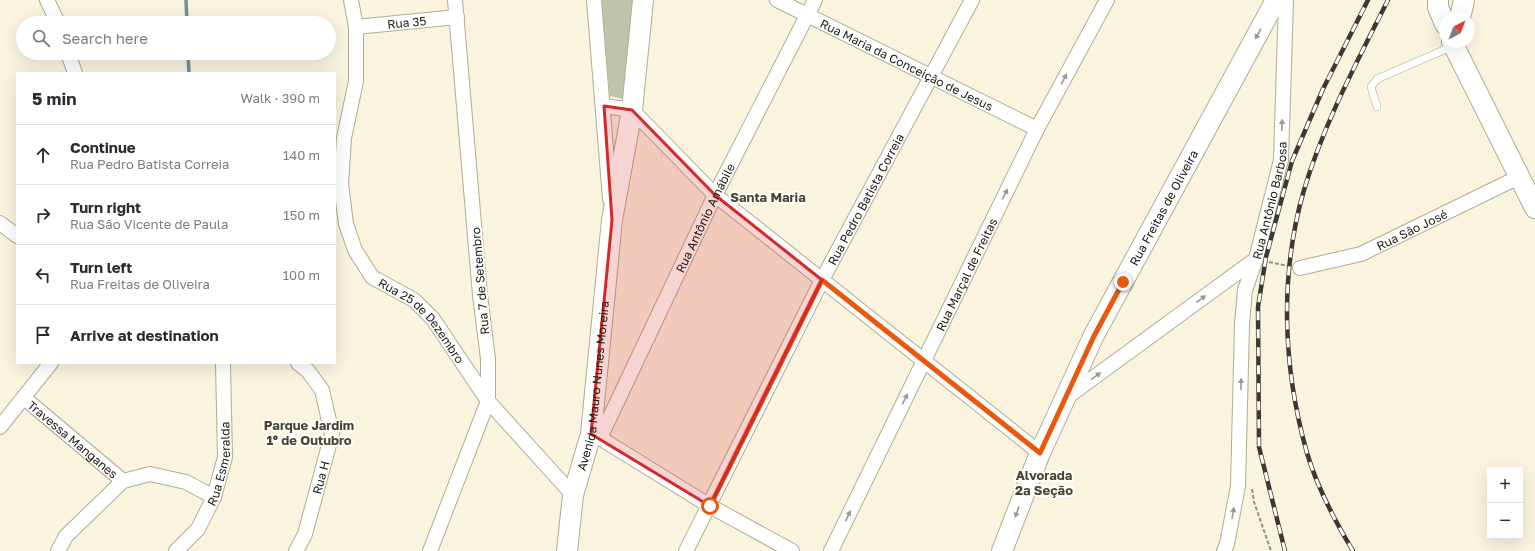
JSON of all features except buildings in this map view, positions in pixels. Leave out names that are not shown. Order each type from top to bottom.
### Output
[{"type":"street","points":[[47,0],[55,16]]},
{"type":"street","name":"Rua 25 de Dezembro","points":[[351,0],[356,27],[356,81],[344,138],[341,184],[346,224],[355,250],[372,277],[414,300],[433,318],[488,402],[573,495]]},
{"type":"street","name":"Rua 7 de Setembro","points":[[430,551],[488,402],[488,359],[480,295],[455,0]]},
{"type":"street","name":"Avenida Mauro Nunes Moreira","points":[[594,0],[604,106],[612,220]]},
{"type":"street","name":"Avenida Mauro Nunes Moreira","points":[[567,551],[573,495],[595,436],[612,220],[632,110],[642,0]]},
{"type":"street","name":"Rua Maria da Conceição de Jesus","points":[[777,0],[1037,129]]},
{"type":"street","name":"Rua Antônio Amábile","points":[[595,436],[715,195],[815,0]]},
{"type":"street","name":"Rua Pedro Batista Correia","points":[[686,551],[710,506],[822,280],[972,0]]},
{"type":"street","name":"Rua Marçal de Freitas","points":[[831,551],[1037,129],[1107,0]]},
{"type":"street","name":"Rua Freitas de Oliveira","points":[[1002,551],[1040,453],[1064,398],[1094,336],[1276,0]]},
{"type":"street","name":"Rua Antônio Barbosa","points":[[1064,398],[1256,259],[1281,160],[1286,0]]},
{"type":"street","points":[[1438,0],[1440,12]]},
{"type":"street","points":[[1461,12],[1464,0]]},
{"type":"street","name":"Rua 35","points":[[356,27],[457,17]]},
{"type":"street","points":[[1455,48],[1535,208]]},
{"type":"street","points":[[70,60],[75,72]]},
{"type":"street","points":[[604,106],[632,110],[715,195],[1040,453]]},
{"type":"street","name":"Rua São José","points":[[1300,268],[1361,254],[1519,176]]},
{"type":"street","points":[[0,223],[16,235]]},
{"type":"street","points":[[1224,551],[1228,544],[1238,486],[1242,324],[1245,295],[1256,259]]},
{"type":"street","points":[[0,427],[50,364]]},
{"type":"street","name":"Rua Esmeralda","points":[[176,551],[198,529],[214,498],[225,458],[223,364]]},
{"type":"street","name":"Rua H","points":[[296,551],[305,534],[332,434],[322,390],[308,371],[299,364]]},
{"type":"street","name":"Travessa Manganes","points":[[24,398],[122,480]]},
{"type":"street","points":[[595,436],[710,506],[792,551]]},
{"type":"street","points":[[58,551],[66,536],[122,480],[150,474],[186,482],[214,498]]},
{"type":"lane","points":[[1377,107],[1371,87],[1377,79],[1442,48]]},
{"type":"path","points":[[1256,259],[1300,268]]},
{"type":"path","points":[[1251,486],[1254,502],[1271,551]]},
{"type":"highlighted area","points":[[604,106],[632,110],[715,195],[822,280],[710,506],[591,434],[612,220]]},
{"type":"green space","points":[[601,0],[638,0],[628,100],[610,96]]},
{"type":"waterway","points":[[186,0],[187,16]]},
{"type":"waterway","points":[[188,60],[189,72]]},
{"type":"railway","points":[[1285,551],[1259,447],[1258,307],[1266,257],[1292,161],[1323,89],[1368,0]]},
{"type":"railway","points":[[1353,551],[1321,491],[1311,466],[1299,421],[1289,355],[1287,322],[1288,289],[1296,223],[1312,165],[1342,93],[1388,0]]},
{"type":"district","name":"Santa Maria","points":[[768,197]]},
{"type":"district","name":"Parque Jardim 1º de Outubro","points":[[309,432]]},
{"type":"district","name":"Alvorada 2ª Seção","points":[[1044,482]]},
{"type":"route","points":[[710,506],[822,280],[1040,453],[1064,398],[1094,336],[1123,282]]}]
